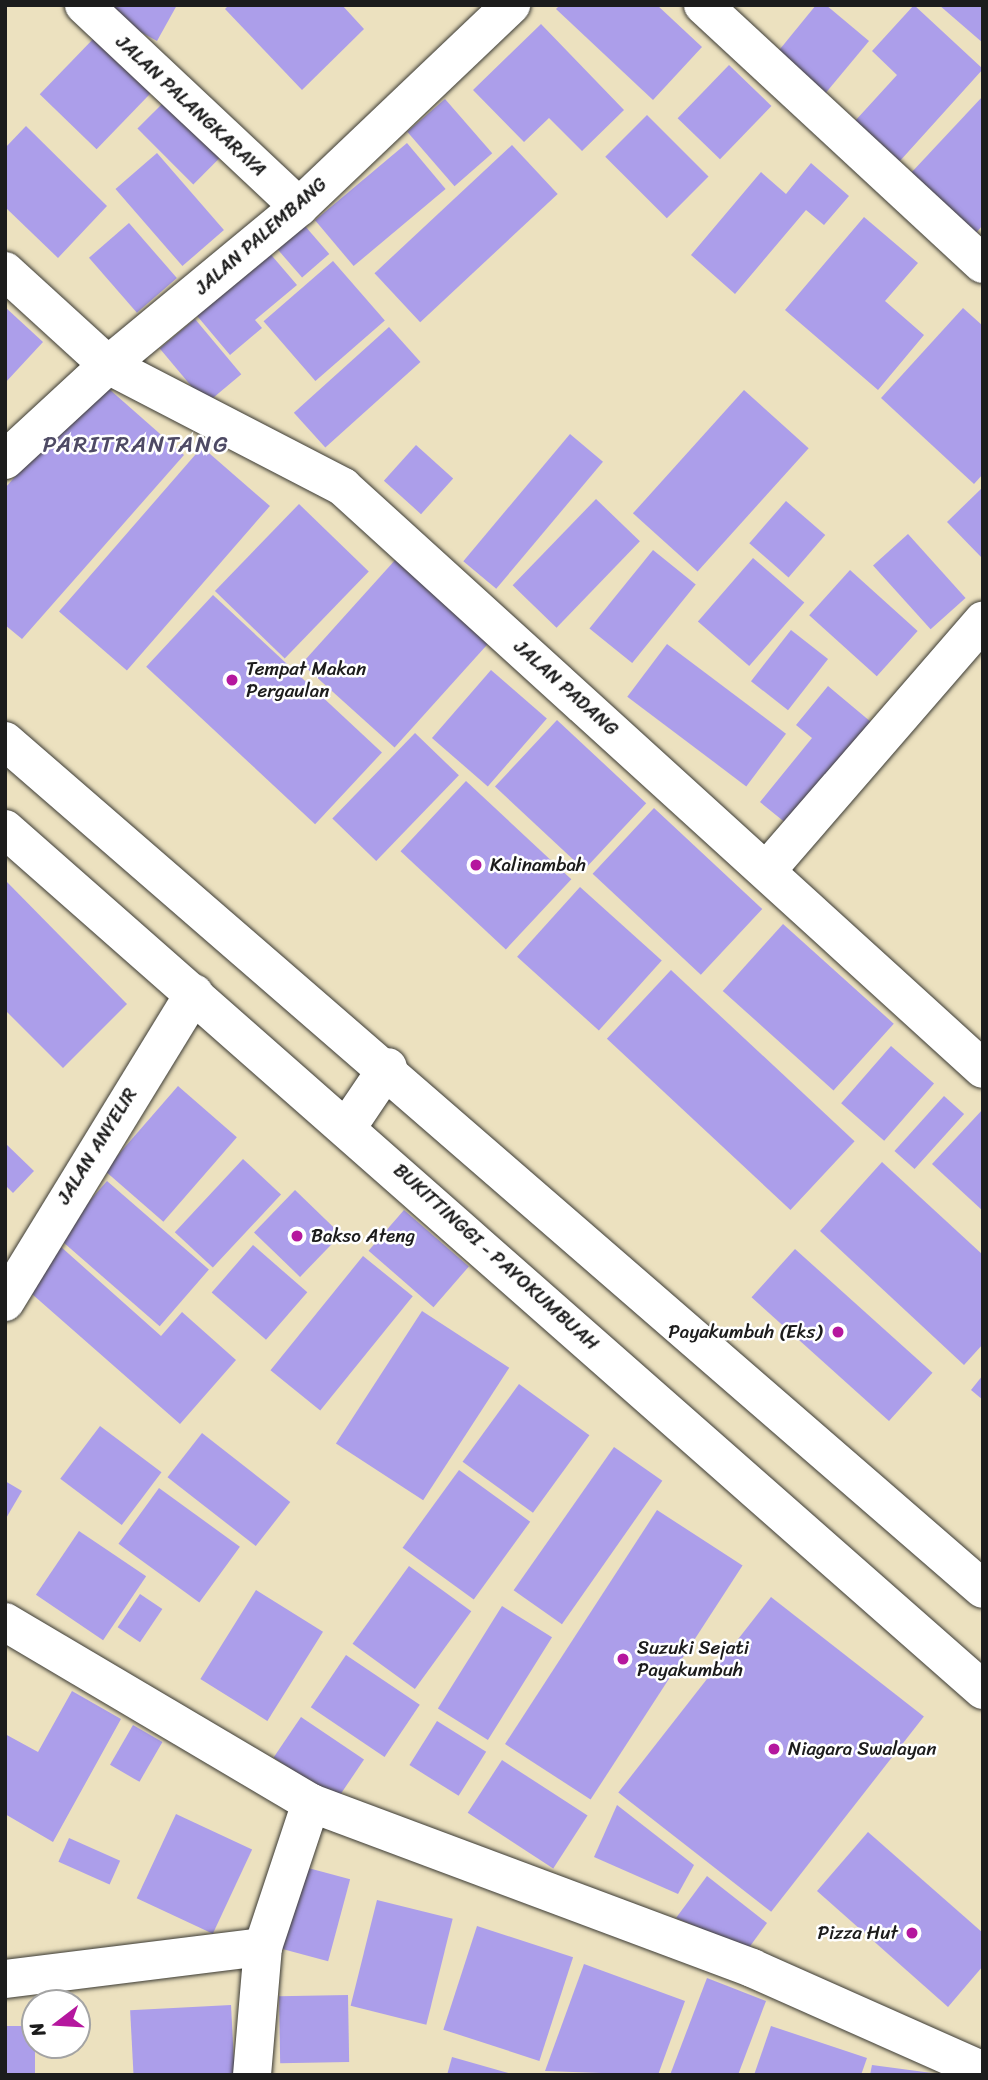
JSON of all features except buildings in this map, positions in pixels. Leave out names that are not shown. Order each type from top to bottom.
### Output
[{"type":"main road","name":"JALAN PALANGKARAYA","points":[[84,5],[299,207]]},
{"type":"main road","name":"JALAN PALEMBANG","points":[[5,460],[108,365],[299,207],[511,5]]},
{"type":"main road","points":[[703,5],[983,264]]},
{"type":"main road","name":"JALAN PADANG","points":[[5,271],[108,365],[342,487],[767,870],[983,1069]]},
{"type":"main road","points":[[767,870],[983,621]]},
{"type":"main road","points":[[5,741],[388,1068],[983,1589]]},
{"type":"main road","name":"BUKITTINGGI - PAYOKUMBUAH","points":[[5,829],[348,1126],[983,1690]]},
{"type":"main road","name":"JALAN ANYELIR","points":[[5,1302],[194,993]]},
{"type":"main road","points":[[348,1126],[388,1068]]},
{"type":"main road","points":[[5,1622],[311,1803],[752,1968],[983,2071]]},
{"type":"main road","points":[[252,2075],[263,1947],[311,1803]]},
{"type":"main road","points":[[5,1979],[263,1947]]},
{"type":"place","name":"Tempat Makan Pergaulan","points":[[232,680]]},
{"type":"place","name":"Kalinambah","points":[[476,865]]},
{"type":"place","name":"Bakso Ateng","points":[[297,1236]]},
{"type":"place","name":"Payakumbuh (Eks)","points":[[838,1332]]},
{"type":"place","name":"Suzuki Sejati Payakumbuh","points":[[623,1659]]},
{"type":"place","name":"Niagara Swalayan","points":[[774,1749]]},
{"type":"place","name":"Pizza Hut","points":[[912,1933]]},
{"type":"district","name":"PARITRANTANG","points":[[136,445]]}]
